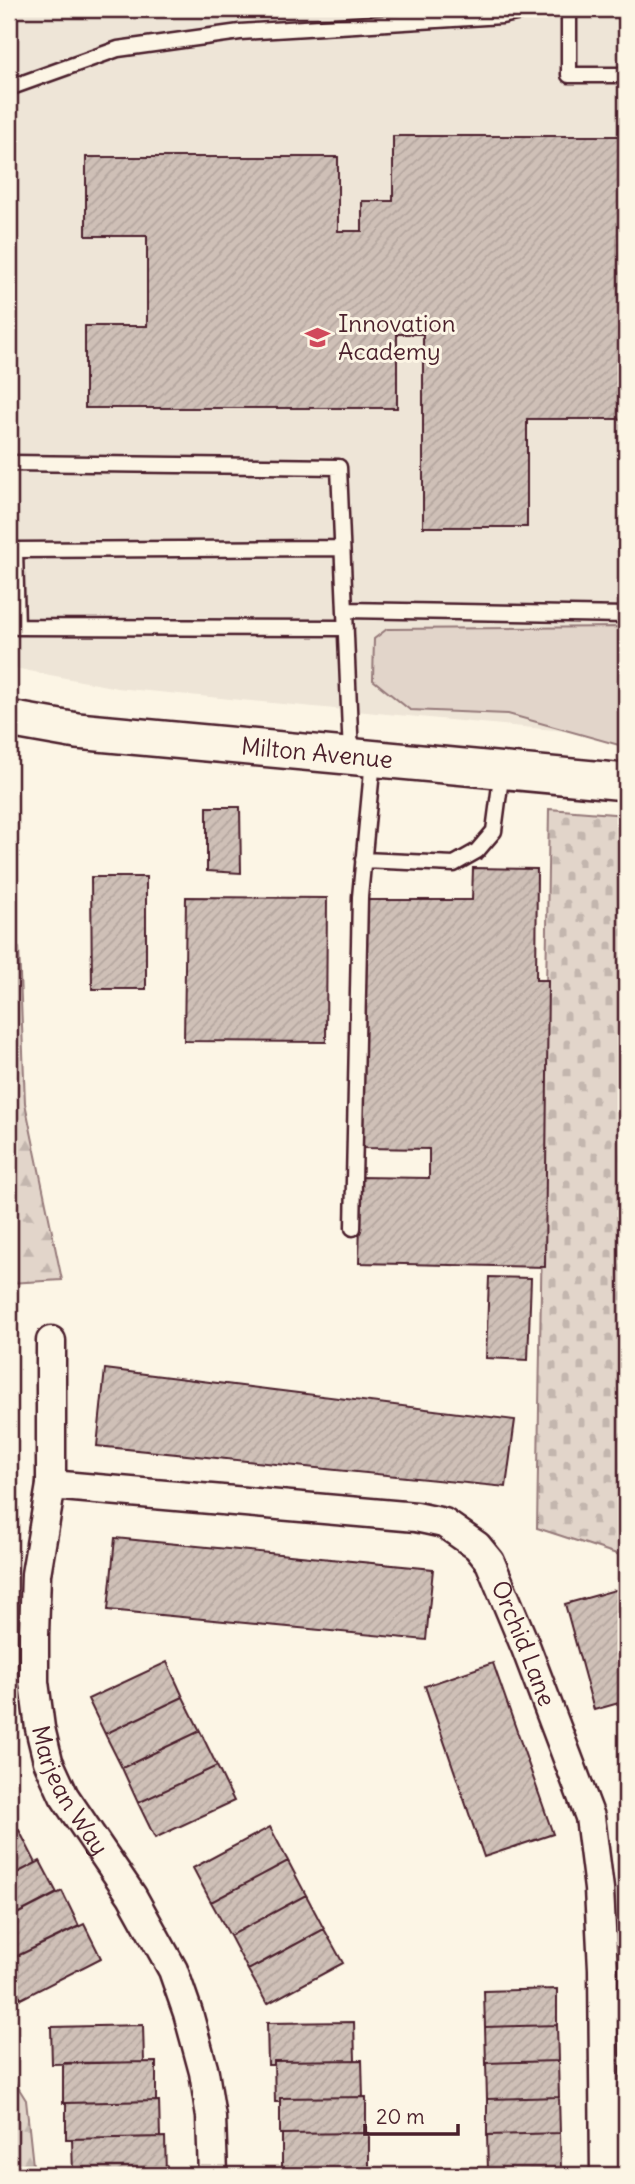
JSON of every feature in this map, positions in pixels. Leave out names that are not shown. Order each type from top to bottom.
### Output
[{"type":"street","name":"Milton Avenue","points":[[9,719],[77,731],[626,782]]},
{"type":"street","name":"Marjean Way","points":[[51,1340],[51,1485],[36,1574],[33,1682],[40,1728],[48,1761],[64,1796],[132,1896],[173,1970],[204,2072],[211,2117],[213,2175]]},
{"type":"street","name":"Orchid Lane","points":[[51,1485],[416,1517],[443,1523],[477,1546],[490,1562],[526,1648],[590,1817],[615,1969],[605,2175]]},
{"type":"lane","points":[[9,88],[118,49],[240,32],[502,16],[535,9]]},
{"type":"lane","points":[[569,9],[569,75],[626,75]]},
{"type":"lane","points":[[9,463],[339,467],[346,628],[362,757],[363,860],[353,1228]]},
{"type":"lane","points":[[342,548],[12,550],[17,627],[346,628]]},
{"type":"lane","points":[[345,610],[626,615]]},
{"type":"lane","points":[[363,860],[454,864],[477,851],[494,831],[502,770]]},
{"type":"shaded area","name":"Innovation Academy","points":[[9,9],[626,9],[626,737],[117,688],[9,667]]},
{"type":"green space","points":[[626,627],[626,747],[508,714],[410,710],[373,680],[374,639],[387,629]]},
{"type":"green space","points":[[549,809],[626,815],[626,1557],[537,1528]]},
{"type":"green space","points":[[9,941],[19,948],[25,1103],[62,1280],[9,1283]]},
{"type":"green space","points":[[9,2073],[26,2100],[34,2175],[9,2175]]},
{"type":"building","points":[[393,136],[626,136],[626,419],[527,419],[527,527],[423,527],[423,334],[397,334],[397,408],[85,408],[85,326],[147,326],[147,236],[86,236],[86,157],[338,157],[338,231],[362,231],[362,201],[393,201]]},
{"type":"building","points":[[207,807],[240,807],[241,873],[207,871]]},
{"type":"building","points":[[473,868],[537,869],[536,980],[548,980],[545,1267],[359,1263],[361,1177],[429,1178],[429,1149],[362,1148],[364,900],[472,900]]},
{"type":"building","points":[[91,877],[146,877],[146,989],[92,989]]},
{"type":"building","points":[[186,897],[327,898],[326,1042],[184,1041]]},
{"type":"building","points":[[489,1277],[531,1278],[528,1360],[486,1358]]},
{"type":"building","points":[[105,1369],[515,1420],[506,1487],[97,1446]]},
{"type":"building","points":[[115,1538],[433,1569],[426,1640],[108,1610]]},
{"type":"building","points":[[626,1587],[626,1701],[594,1710],[565,1604]]},
{"type":"building","points":[[167,1662],[183,1697],[105,1734],[88,1699]]},
{"type":"building","points":[[493,1663],[553,1834],[484,1857],[425,1686]]},
{"type":"building","points":[[183,1697],[200,1731],[122,1768],[105,1734]]},
{"type":"building","points":[[200,1731],[217,1766],[138,1803],[122,1768]]},
{"type":"building","points":[[217,1766],[234,1801],[155,1838],[138,1803]]},
{"type":"building","points":[[270,1827],[288,1861],[211,1902],[193,1868]]},
{"type":"building","points":[[19,1830],[36,1863],[9,1877],[9,1835]]},
{"type":"building","points":[[40,1861],[57,1893],[9,1918],[9,1877]]},
{"type":"building","points":[[288,1861],[306,1895],[230,1936],[211,1902]]},
{"type":"building","points":[[62,1891],[79,1926],[9,1960],[9,1918]]},
{"type":"building","points":[[306,1895],[324,1929],[248,1970],[230,1936]]},
{"type":"building","points":[[84,1924],[101,1958],[21,1999],[9,1974],[9,1960]]},
{"type":"building","points":[[324,1929],[343,1963],[267,2004],[248,1970]]},
{"type":"building","points":[[557,1989],[557,2025],[485,2027],[484,1991]]},
{"type":"building","points":[[354,2022],[355,2060],[274,2061],[274,2065],[268,2065],[267,2023]]},
{"type":"building","points":[[143,2025],[144,2062],[52,2064],[51,2027]]},
{"type":"building","points":[[557,2025],[558,2061],[486,2063],[485,2027]]},
{"type":"building","points":[[362,2060],[363,2097],[280,2098],[280,2102],[275,2102],[274,2061]]},
{"type":"building","points":[[558,2061],[559,2097],[487,2099],[486,2063]]},
{"type":"building","points":[[156,2062],[156,2101],[63,2103],[63,2063]]},
{"type":"building","points":[[366,2097],[366,2133],[280,2134],[280,2098]]},
{"type":"building","points":[[559,2097],[560,2133],[487,2135],[487,2099]]},
{"type":"building","points":[[159,2101],[160,2137],[66,2139],[66,2103]]},
{"type":"building","points":[[369,2133],[369,2169],[282,2170],[282,2134]]},
{"type":"building","points":[[560,2133],[561,2169],[488,2171],[487,2135]]},
{"type":"building","points":[[165,2137],[166,2174],[73,2175],[72,2139]]},
{"type":"building","points":[[366,2169],[366,2175],[280,2175],[280,2170]]},
{"type":"building","points":[[561,2169],[561,2175],[488,2175],[488,2171]]},
{"type":"place","name":"Innovation Academy","points":[[318,338]]}]
